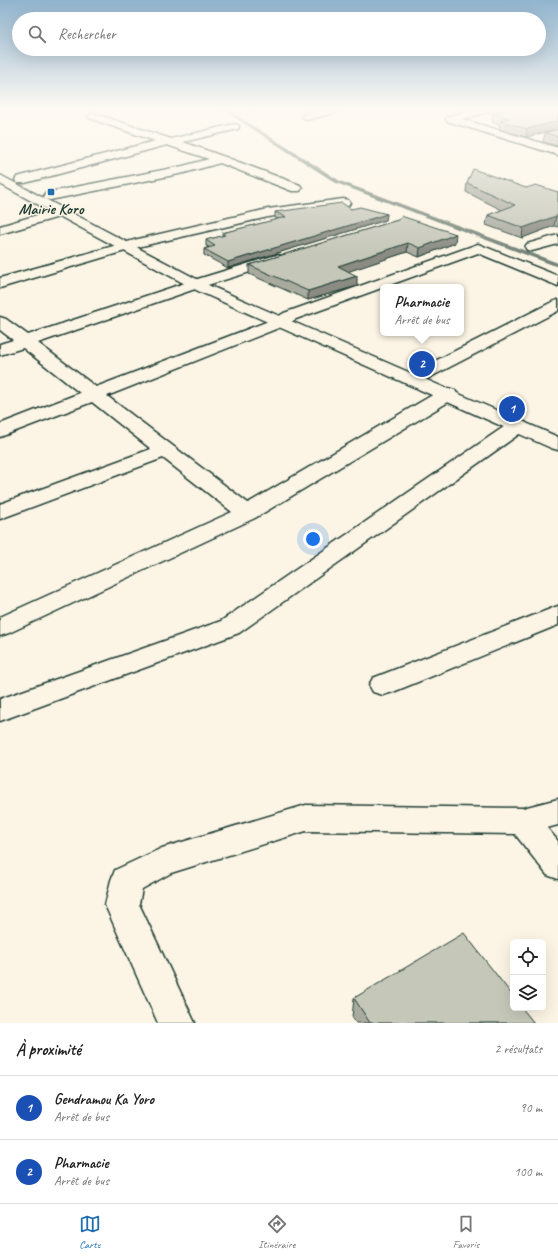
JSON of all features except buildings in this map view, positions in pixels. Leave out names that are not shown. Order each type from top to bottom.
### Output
[{"type":"street","points":[[5,179],[97,158]]},
{"type":"street","points":[[217,158],[296,188]]},
{"type":"street","points":[[50,196],[184,169],[221,159]]},
{"type":"street","points":[[5,179],[50,196],[131,245]]},
{"type":"street","points":[[5,179],[61,212],[131,245],[203,282],[285,319],[419,376],[558,430]]},
{"type":"street","points":[[0,283],[131,245],[268,213],[342,203]]},
{"type":"street","points":[[0,230],[61,212]]},
{"type":"street","points":[[532,247],[558,239]]},
{"type":"street","points":[[380,284],[478,248],[558,281]]},
{"type":"street","points":[[0,350],[203,282],[293,254]]},
{"type":"street","points":[[0,431],[285,319],[380,284]]},
{"type":"street","points":[[419,376],[558,304]]},
{"type":"street","points":[[0,322],[247,513]]},
{"type":"street","points":[[419,376],[448,394],[558,444]]},
{"type":"street","points":[[0,627],[247,513],[448,394]]},
{"type":"street","points":[[0,710],[230,626],[518,426]]},
{"type":"street","points":[[0,512],[166,450]]},
{"type":"street","points":[[383,685],[558,615]]},
{"type":"street","points":[[177,1023],[122,905],[127,880],[162,862],[306,818],[523,821],[558,812]]},
{"type":"street","points":[[523,821],[558,865]]},
{"type":"waterway","points":[[300,158],[338,182],[558,265]]},
{"type":"place","name":"Mairie Koro","points":[[51,192]]},
{"type":"place","name":"Pharmacie","points":[[422,364]]},
{"type":"place","name":"Gendramou Ka Yoro","points":[[512,409]]}]
